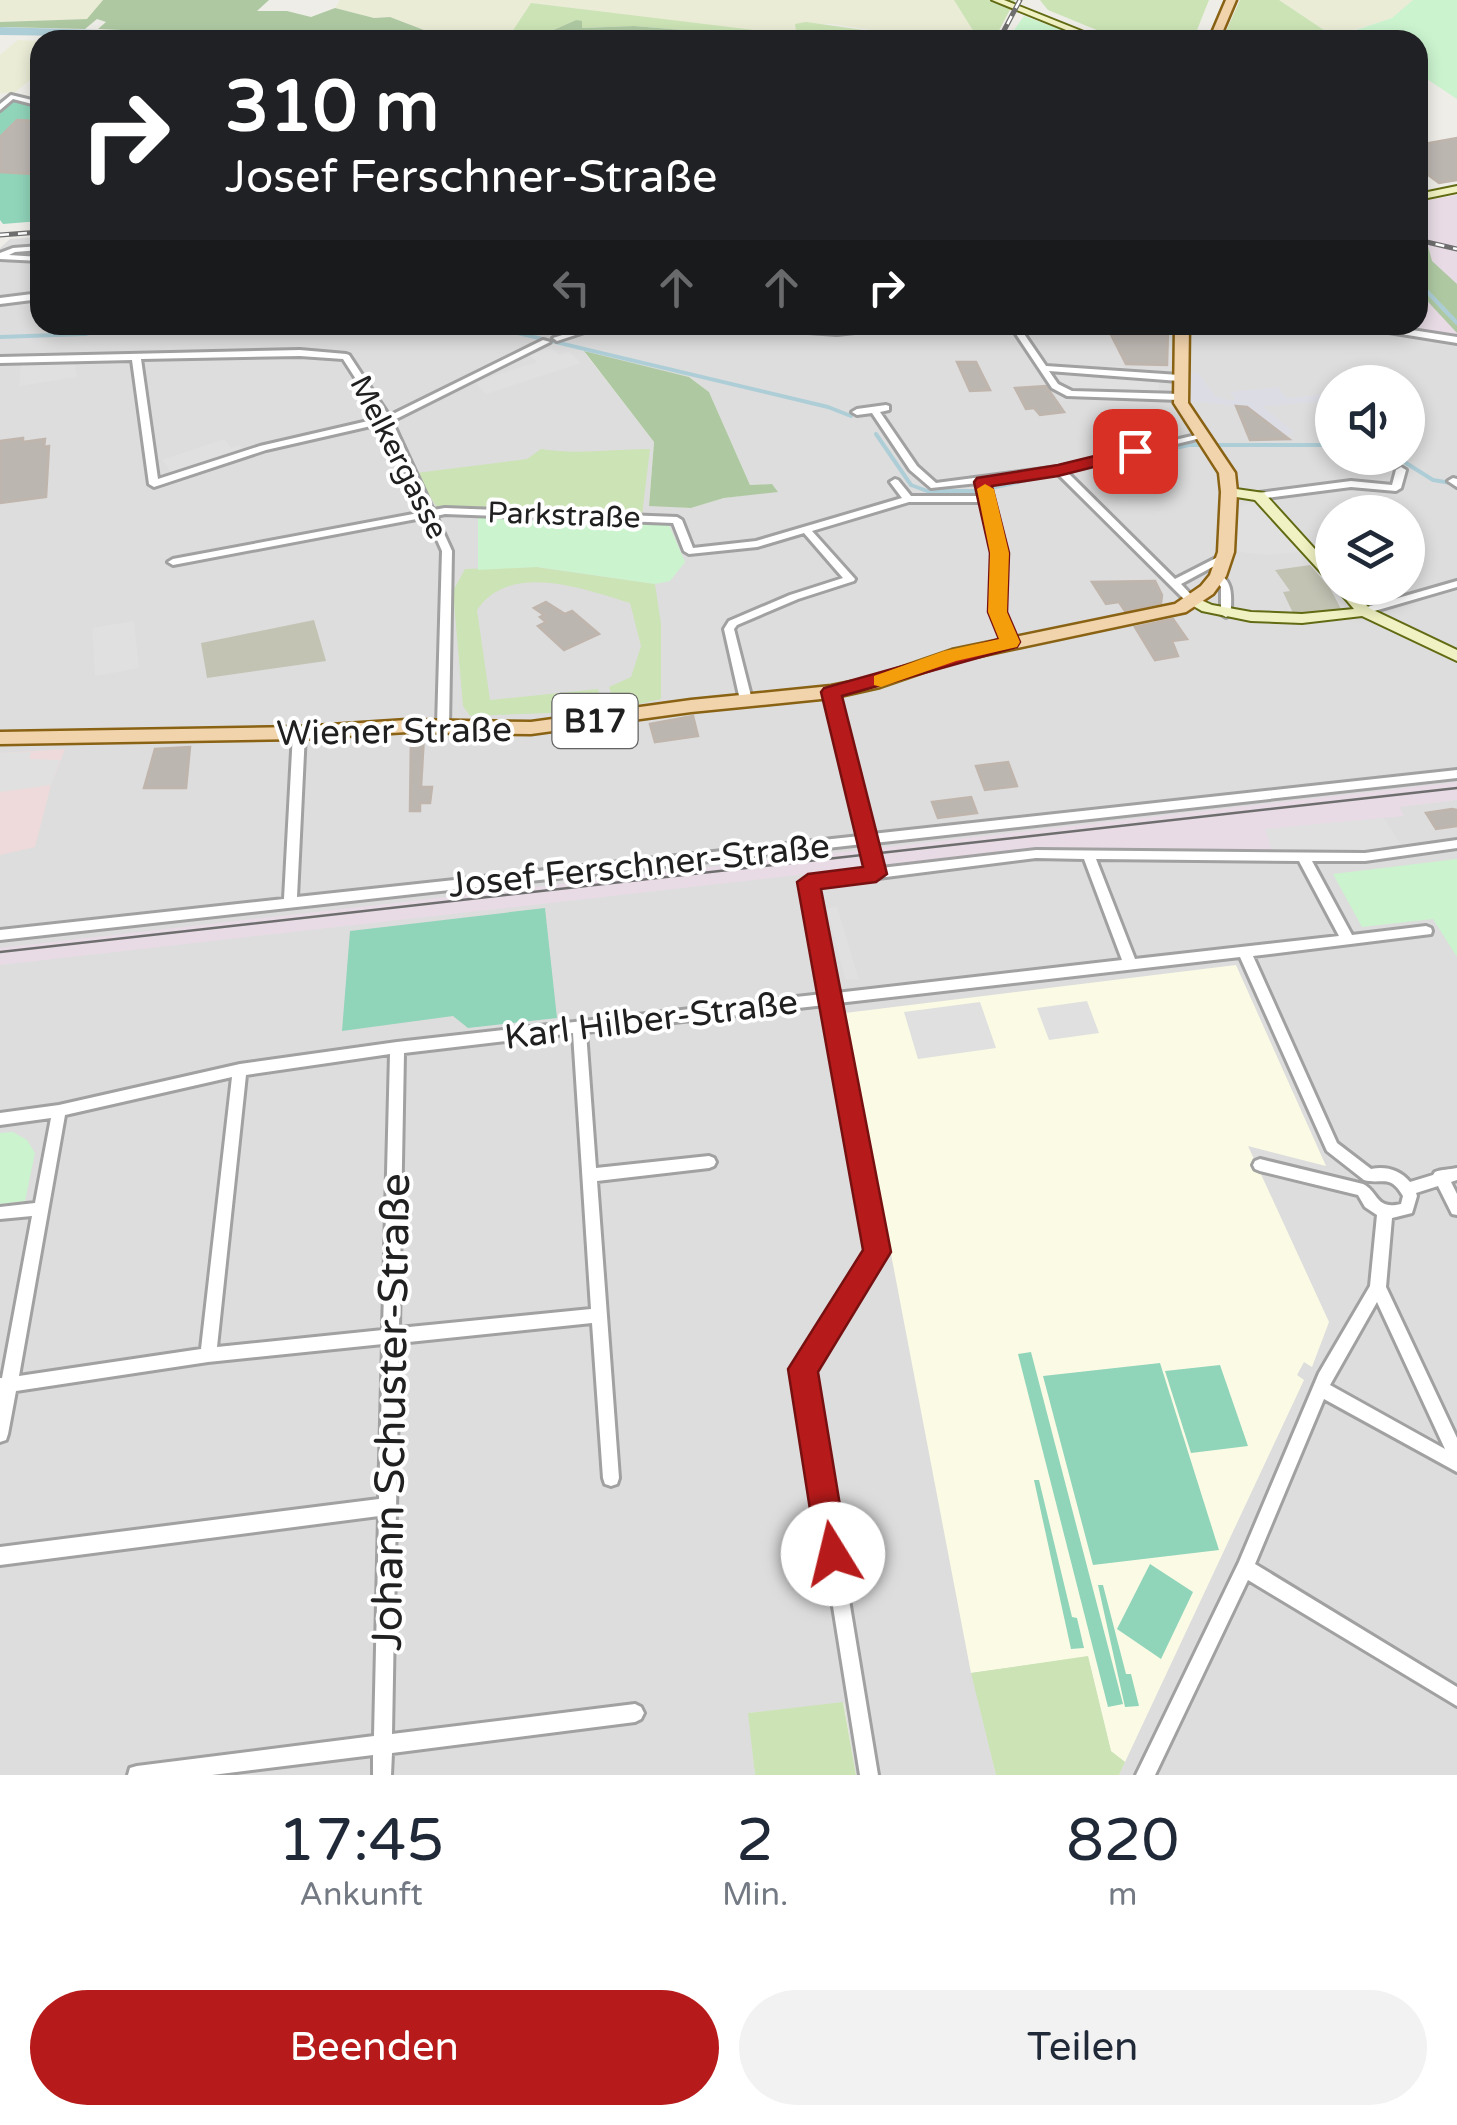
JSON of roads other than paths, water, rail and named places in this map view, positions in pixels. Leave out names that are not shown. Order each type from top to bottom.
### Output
[{"type":"main road","points":[[996,0],[1073,30]]},
{"type":"main road","points":[[1218,30],[1230,0]]},
{"type":"main road","points":[[1428,195],[1457,189]]},
{"type":"main road","name":"B17","points":[[1181,335],[1179,378],[1172,396],[1227,473],[1230,492],[1224,558],[1218,576],[1192,601]]},
{"type":"main road","points":[[1230,492],[1259,496],[1315,557]]},
{"type":"main road","points":[[1192,601],[1208,611],[1226,614],[1345,616],[1364,611]]},
{"type":"main road","name":"Wiener Straße","points":[[0,738],[444,726],[531,728],[831,692],[1010,642],[1166,612],[1192,601]]},
{"type":"main road","points":[[1359,605],[1457,656]]},
{"type":"street","points":[[0,108],[12,97],[30,102]]},
{"type":"street","points":[[0,256],[30,249]]},
{"type":"street","points":[[0,256],[30,258]]},
{"type":"street","points":[[0,301],[30,297]]},
{"type":"street","points":[[558,338],[568,335]]},
{"type":"street","points":[[1021,335],[1054,386],[1070,394],[1172,396]]},
{"type":"street","points":[[1426,335],[1457,340]]},
{"type":"street","points":[[136,358],[154,484],[263,448],[387,420],[546,342]]},
{"type":"street","name":"Melkergasse","points":[[0,360],[340,355],[350,360],[387,420],[408,472],[433,514],[446,552],[444,726]]},
{"type":"street","points":[[1043,368],[1179,378]]},
{"type":"street","points":[[856,412],[880,408],[913,468],[934,486],[985,490],[1206,441]]},
{"type":"street","points":[[1061,473],[1192,601]]},
{"type":"street","points":[[1259,496],[1351,484],[1396,488],[1400,475]]},
{"type":"street","points":[[895,482],[908,499]]},
{"type":"street","points":[[985,490],[999,553],[998,612],[1010,642]]},
{"type":"street","name":"Parkstraße","points":[[433,514],[444,511],[678,520],[690,551],[758,544],[908,499],[985,490]]},
{"type":"street","points":[[173,562],[433,514]]},
{"type":"street","points":[[746,700],[729,628],[732,623],[850,579],[806,530]]},
{"type":"street","points":[[1175,583],[1224,558]]},
{"type":"street","points":[[1218,576],[1226,587],[1226,614]]},
{"type":"street","points":[[1364,611],[1457,584]]},
{"type":"street","points":[[831,692],[876,874]]},
{"type":"street","points":[[290,904],[299,732]]},
{"type":"street","name":"Josef Ferschner-Straße","points":[[0,935],[1457,774]]},
{"type":"street","name":"Josef Ferschner-Straße","points":[[832,998],[808,882],[1036,854],[1365,857],[1457,844]]},
{"type":"street","points":[[1088,854],[1130,964]]},
{"type":"street","points":[[1304,858],[1347,938]]},
{"type":"street","name":"Karl Hilber-Straße","points":[[0,1118],[59,1112],[240,1070],[398,1048],[1426,931]]},
{"type":"street","points":[[1244,951],[1332,1147],[1366,1183],[1368,1200],[1385,1212],[1407,1208],[1410,1196],[1408,1189],[1390,1174],[1366,1183],[1260,1165]]},
{"type":"street","points":[[832,998],[878,1252],[803,1369],[869,1775]]},
{"type":"street","points":[[579,1027],[611,1478]]},
{"type":"street","name":"Johann Schuster-Straße","points":[[382,1775],[398,1048]]},
{"type":"street","points":[[208,1355],[240,1070]]},
{"type":"street","points":[[0,1434],[4,1385],[59,1112]]},
{"type":"street","points":[[591,1175],[709,1162]]},
{"type":"street","points":[[1408,1189],[1449,1175],[1457,1210]]},
{"type":"street","points":[[0,1212],[42,1209]]},
{"type":"street","points":[[1147,1774],[1245,1568],[1321,1389],[1378,1287],[1385,1212]]},
{"type":"street","points":[[1378,1287],[1457,1460]]},
{"type":"street","points":[[4,1385],[208,1355],[598,1316]]},
{"type":"street","points":[[1321,1389],[1457,1460]]},
{"type":"street","points":[[0,1556],[388,1506]]},
{"type":"street","points":[[1245,1568],[1457,1697]]},
{"type":"street","points":[[137,1775],[636,1713]]},
{"type":"water","points":[[0,27],[98,30],[30,30],[30,35],[0,35]]},
{"type":"waterway","points":[[1428,293],[1457,323]]},
{"type":"waterway","points":[[0,337],[57,335]]},
{"type":"waterway","points":[[526,335],[828,407],[851,416]]},
{"type":"waterway","points":[[876,434],[911,485],[927,491],[977,491],[1189,445],[1315,445]]},
{"type":"waterway","points":[[1425,475],[1457,484]]},
{"type":"tram line","points":[[0,952],[1457,788]]},
{"type":"railway","points":[[1004,30],[1020,0]]},
{"type":"railway","points":[[0,235],[30,233]]},
{"type":"railway","points":[[1428,242],[1457,249]]}]
